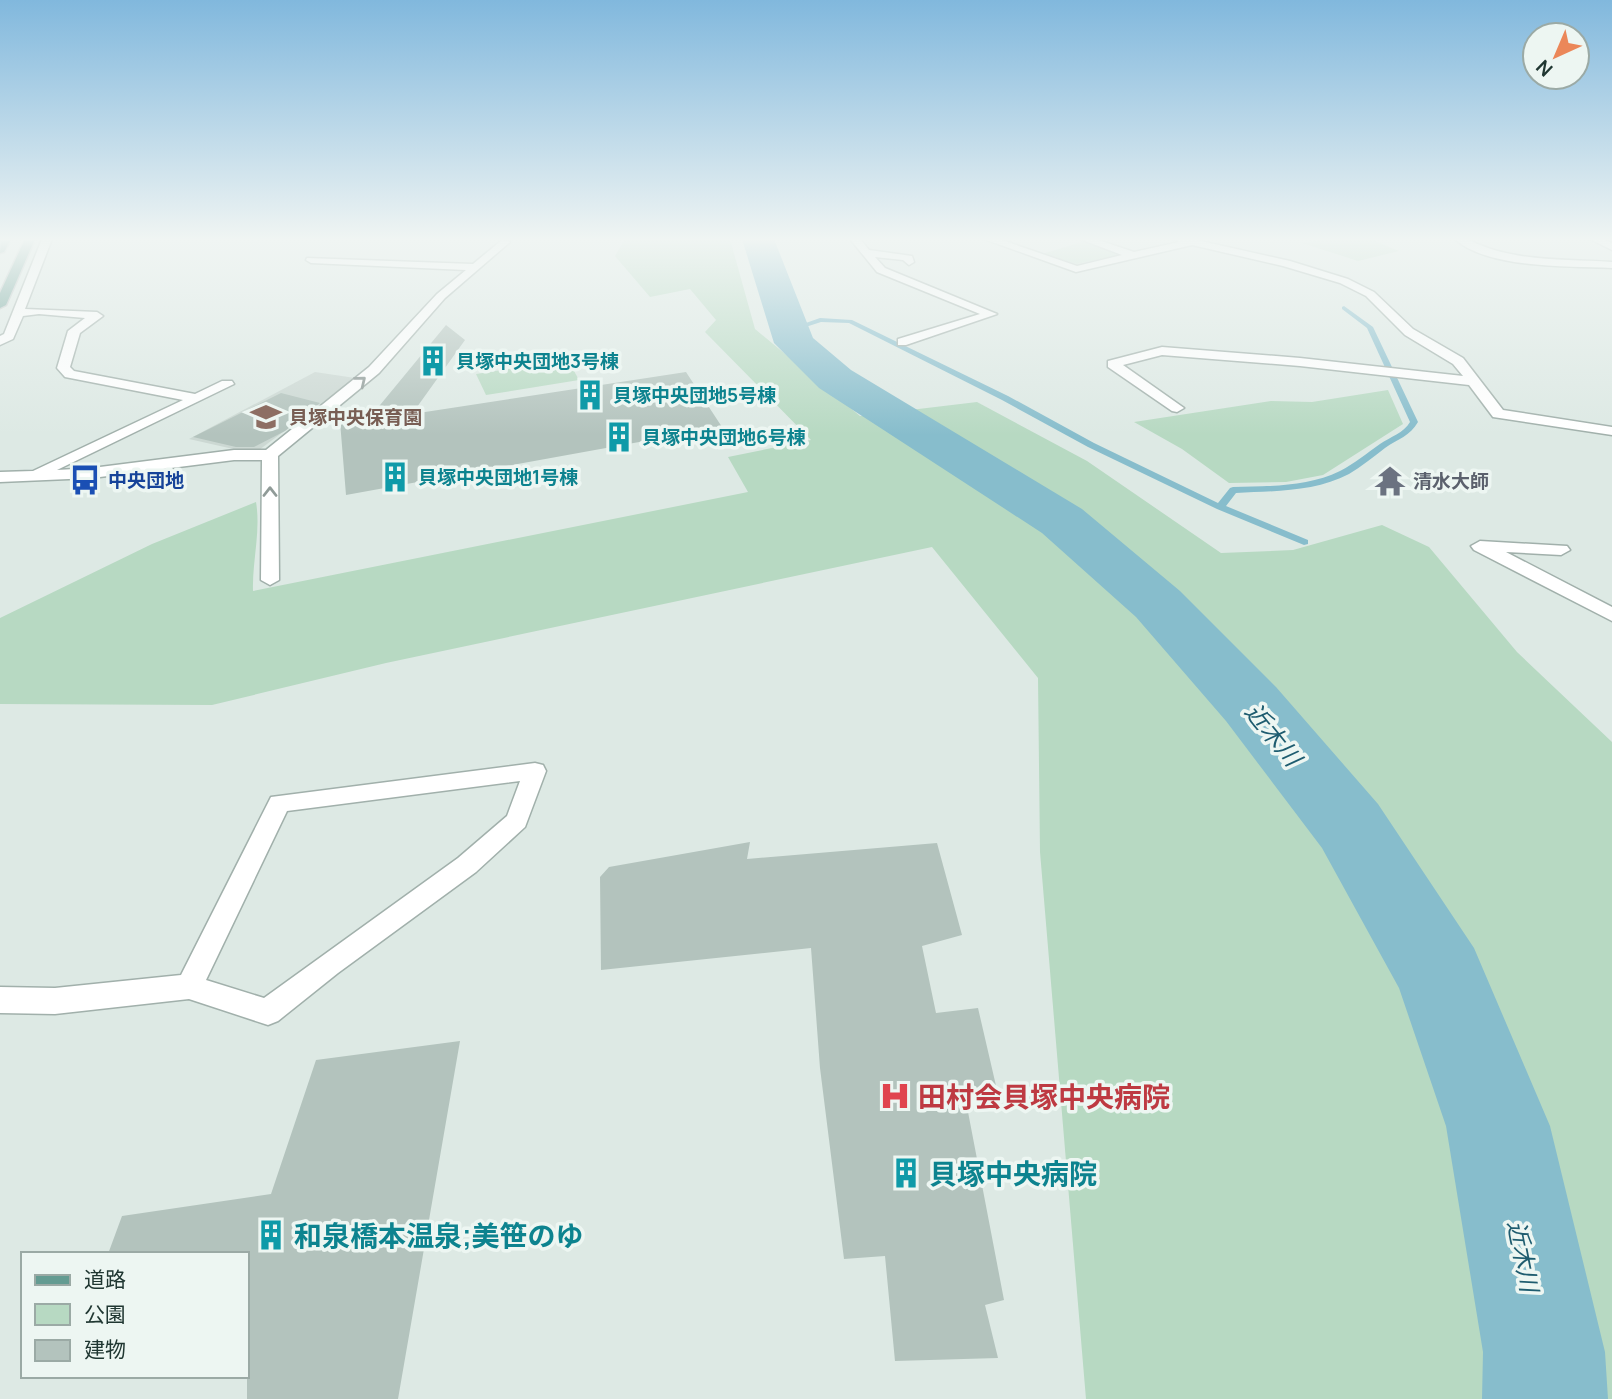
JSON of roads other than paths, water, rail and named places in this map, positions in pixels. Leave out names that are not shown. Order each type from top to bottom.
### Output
[{"type":"street","points":[[0,341],[9,336],[21,304]]},
{"type":"street","points":[[0,477],[92,473],[234,455],[270,455],[374,370],[434,304]]},
{"type":"street","points":[[902,342],[991,314],[967,304]]},
{"type":"street","points":[[1381,304],[1409,332],[1458,361],[1498,414],[1612,431]]},
{"type":"street","points":[[18,313],[39,311],[97,316],[74,331],[63,368],[70,374],[195,398]]},
{"type":"street","points":[[1177,408],[1113,364],[1162,351],[1473,381]]},
{"type":"street","points":[[29,477],[227,384]]},
{"type":"street","points":[[270,455],[270,580]]},
{"type":"street","points":[[1561,550],[1480,546],[1612,615]]},
{"type":"street","points":[[0,1000],[55,1001],[189,987],[268,1012],[328,965],[467,865],[517,821],[535,771],[279,803],[189,987]]},
{"type":"waterway","name":"近木川","points":[[781,304],[795,343],[835,379],[1062,521],[1158,604],[1251,704],[1350,826],[1441,977],[1498,1126],[1544,1352],[1545,1399]]},
{"type":"waterway","points":[[1220,507],[1233,490],[1290,487],[1332,478],[1409,431],[1414,422],[1370,327],[1344,308]]},
{"type":"waterway","points":[[790,330],[820,320],[850,321],[1005,398],[1091,445],[1220,507]]},
{"type":"waterway","points":[[1220,507],[1304,542]]},
{"type":"place","name":"貝塚中央団地3号棟","points":[[433,361]]},
{"type":"place","name":"貝塚中央団地5号棟","points":[[590,395]]},
{"type":"place","name":"貝塚中央保育園","points":[[266,417]]},
{"type":"place","name":"貝塚中央団地6号棟","points":[[619,437]]},
{"type":"place","name":"貝塚中央団地1号棟","points":[[395,477]]},
{"type":"place","name":"中央団地","points":[[85,480]]},
{"type":"place","name":"清水大師","points":[[1390,481]]},
{"type":"place","name":"田村会貝塚中央病院","points":[[895,1096]]},
{"type":"place","name":"貝塚中央病院","points":[[906,1173]]},
{"type":"place","name":"和泉橋本温泉;美笹のゆ","points":[[271,1235]]}]
